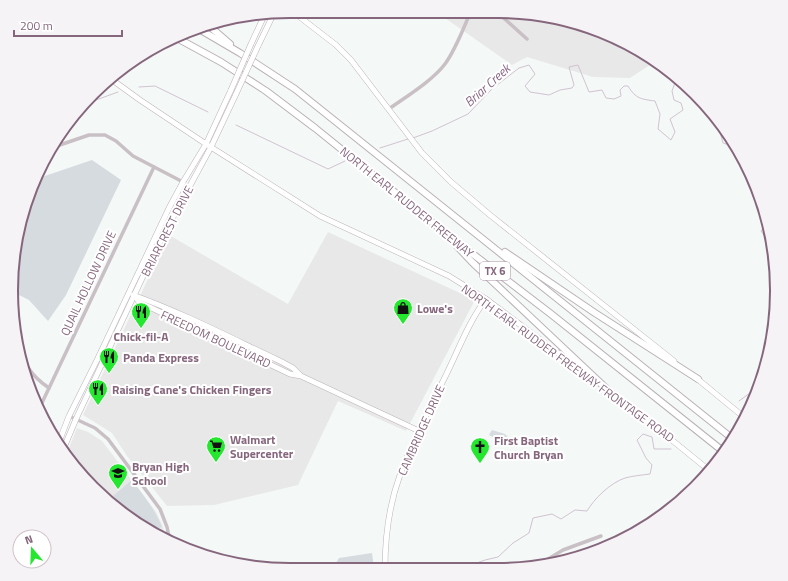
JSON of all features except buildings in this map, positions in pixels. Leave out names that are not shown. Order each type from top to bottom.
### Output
[{"type":"highway","points":[[213,29],[240,53]]},
{"type":"highway","name":"NORTH EARL RUDDER FREEWAY","points":[[204,32],[240,53],[295,90],[728,435]]},
{"type":"highway","name":"NORTH EARL RUDDER FREEWAY","points":[[182,41],[221,62],[266,91],[315,128],[444,232],[552,314],[719,448]]},
{"type":"highway","points":[[444,232],[472,262],[611,393]]},
{"type":"highway","points":[[477,234],[595,314],[698,379]]},
{"type":"main road","points":[[301,18],[336,45],[351,60],[422,153],[451,182],[740,414]]},
{"type":"main road","name":"BRIARCREST DRIVE","points":[[65,444],[167,228],[211,147],[271,19]]},
{"type":"main road","name":"BRIARCREST DRIVE","points":[[61,437],[69,416],[183,182],[206,144],[262,20]]},
{"type":"main road","name":"NORTH EARL RUDDER FREEWAY FRONTAGE ROAD","points":[[115,82],[206,144],[320,216],[449,276],[486,300],[657,428],[705,467]]},
{"type":"main road","name":"FREEDOM BOULEVARD","points":[[129,293],[141,297],[257,350],[293,368],[301,376]]},
{"type":"main road","name":"FREEDOM BOULEVARD","points":[[135,296],[139,302],[220,341],[290,374],[301,376],[419,431]]},
{"type":"main road","name":"CAMBRIDGE DRIVE","points":[[385,563],[387,528],[399,476],[419,431],[480,306],[486,300]]},
{"type":"main road","points":[[191,327],[194,321]]},
{"type":"main road","points":[[220,341],[223,335]]},
{"type":"main road","points":[[254,357],[257,350]]},
{"type":"street","points":[[389,109],[431,78],[444,65],[468,18]]},
{"type":"street","points":[[504,18],[527,39]]},
{"type":"street","points":[[61,144],[88,135],[105,135],[116,141],[133,156],[183,182]]},
{"type":"street","name":"QUAIL HOLLOW DRIVE","points":[[42,402],[154,167]]},
{"type":"street","points":[[30,371],[32,375],[49,388]]},
{"type":"street","points":[[69,416],[98,430],[112,444],[160,509],[169,534]]},
{"type":"street","points":[[551,558],[563,550],[601,536]]},
{"type":"shaded area","points":[[445,18],[498,18],[533,20],[551,23],[585,32],[602,39],[618,46],[650,65],[630,78],[593,77],[527,57],[512,65]]},
{"type":"shaded area","points":[[92,160],[121,180],[66,295],[48,321],[29,300],[18,295],[18,290],[20,255],[23,237],[32,203],[43,177]]},
{"type":"shaded area","points":[[328,232],[475,300],[406,431],[338,401],[298,485],[214,505],[167,506],[127,456],[112,433],[83,415],[169,235],[288,304]]},
{"type":"shaded area","name":"Bryan High School","points":[[77,428],[88,432],[102,441],[156,512],[164,531],[139,517],[111,495],[86,470],[69,449]]},
{"type":"shaded area","points":[[492,430],[505,434],[511,440],[508,445],[489,435]]},
{"type":"shaded area","points":[[132,480],[152,508],[162,527],[158,528],[139,517],[113,496]]},
{"type":"shaded area","points":[[372,553],[373,563],[336,563],[339,558]]},
{"type":"waterway","name":"Briar Creek","points":[[413,138],[468,114],[492,89],[519,68],[529,65],[535,74],[525,86],[530,92],[549,95],[560,90],[572,88],[574,85],[569,67],[578,65],[589,92],[602,90],[606,98],[614,99],[621,96],[620,90],[624,86],[628,86],[639,98],[655,101],[660,114],[658,129],[671,140],[675,132],[670,119],[683,110],[681,103],[674,100],[672,91],[675,84]]},
{"type":"waterway","name":"Briar Creek","points":[[139,87],[155,86],[208,112]]},
{"type":"waterway","name":"Briar Creek","points":[[96,100],[118,92]]},
{"type":"waterway","name":"Briar Creek","points":[[236,125],[328,169],[345,161]]},
{"type":"waterway","name":"Briar Creek","points":[[721,134],[723,143],[727,144]]},
{"type":"waterway","name":"Briar Creek","points":[[380,148],[408,139]]},
{"type":"waterway","points":[[763,229],[761,231],[765,237]]},
{"type":"waterway","points":[[739,401],[750,393]]},
{"type":"waterway","points":[[477,563],[498,557],[513,543],[529,533],[533,518],[552,514],[561,519],[575,510],[587,511],[594,501],[608,487],[619,480],[650,474],[652,465],[646,458],[637,440],[643,434],[652,437],[654,449],[671,449]]},
{"type":"place","name":"Lowe's","points":[[403,325]]},
{"type":"place","name":"Chick-fil-A","points":[[141,329]]},
{"type":"place","name":"Panda Express","points":[[109,374]]},
{"type":"place","name":"Raising Cane's Chicken Fingers","points":[[98,406]]},
{"type":"place","name":"Walmart Supercenter","points":[[216,463]]},
{"type":"place","name":"First Baptist Church Bryan","points":[[480,464]]},
{"type":"place","name":"Bryan High School","points":[[118,490]]}]
